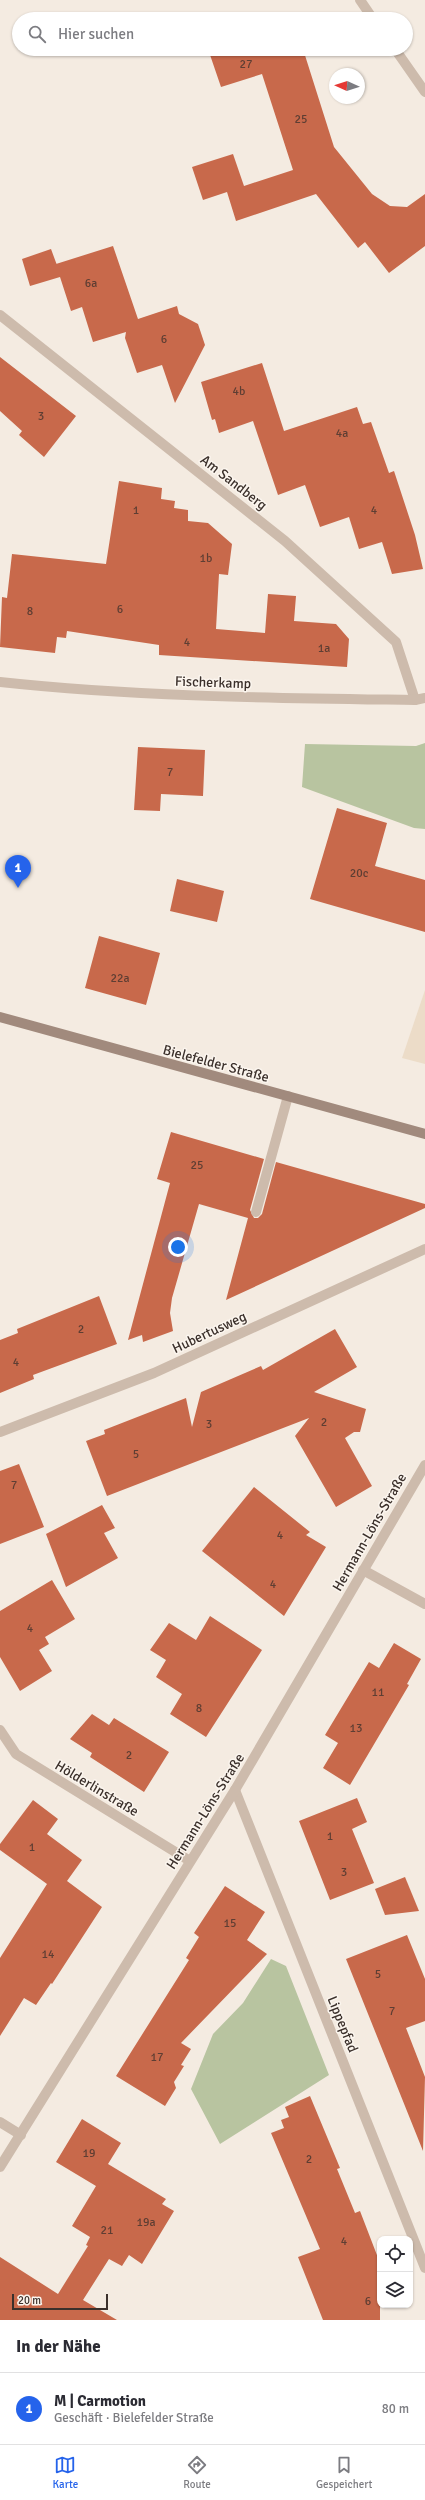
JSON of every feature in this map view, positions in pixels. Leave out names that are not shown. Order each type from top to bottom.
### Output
[{"type":"main road","name":"Bielefelder Straße","points":[[0,1017],[425,1134]]},
{"type":"street","points":[[360,0],[368,12]]},
{"type":"street","points":[[400,56],[425,92]]},
{"type":"street","name":"Am Sandberg","points":[[0,315],[285,540],[396,642],[420,699]]},
{"type":"street","name":"Fischerkamp","points":[[0,682],[153,694],[420,699]]},
{"type":"street","points":[[256,1212],[288,1096]]},
{"type":"street","name":"Hubertusweg","points":[[0,1432],[154,1373],[425,1249]]},
{"type":"street","name":"Hermann-Löns-Straße","points":[[0,2167],[235,1790],[425,1465]]},
{"type":"street","points":[[363,1570],[425,1604]]},
{"type":"street","name":"Hölderlinstraße","points":[[0,1730],[16,1754],[190,1861]]},
{"type":"street","name":"Lippepfad","points":[[235,1790],[425,2268]]},
{"type":"street","points":[[0,2122],[21,2135]]},
{"type":"green space","points":[[425,743],[425,829],[414,828],[302,787],[305,744],[416,746]]},
{"type":"green space","points":[[271,1959],[286,1966],[329,2075],[220,2144],[191,2089],[213,2034],[243,2003]]},
{"type":"shaded area","points":[[425,990],[425,1064],[402,1058]]},
{"type":"building","points":[[210,56],[305,56],[334,147],[372,194],[390,206],[407,207],[425,194],[425,246],[389,273],[365,242],[358,248],[316,194],[236,221],[227,192],[203,200],[192,167],[233,154],[244,186],[293,170],[262,74],[221,87]]},
{"type":"building","points":[[113,246],[138,319],[177,306],[179,314],[198,324],[205,345],[175,403],[162,365],[137,373],[125,338],[126,332],[93,342],[82,307],[71,311],[60,277],[30,286],[22,259],[51,249],[56,264]]},
{"type":"building","points":[[0,357],[76,416],[44,457],[19,435],[22,431],[0,411]]},
{"type":"building","points":[[262,363],[284,431],[357,407],[363,424],[371,422],[389,473],[394,471],[415,535],[423,569],[392,574],[382,542],[359,549],[349,517],[320,527],[305,485],[278,495],[253,421],[219,433],[215,419],[212,420],[201,382]]},
{"type":"building","points":[[119,481],[162,488],[161,499],[175,501],[174,508],[188,510],[188,521],[208,523],[232,544],[228,575],[219,574],[216,629],[265,633],[268,594],[296,596],[294,621],[336,624],[349,639],[347,667],[159,655],[159,645],[67,631],[66,638],[57,637],[55,653],[0,647],[2,597],[7,598],[12,554],[106,564]]},
{"type":"building","points":[[138,747],[205,750],[203,796],[161,794],[160,811],[134,810]]},
{"type":"building","points":[[337,808],[387,823],[375,866],[425,880],[425,932],[310,899]]},
{"type":"building","points":[[177,879],[224,891],[217,922],[170,911]]},
{"type":"building","points":[[99,936],[160,953],[146,1005],[85,988]]},
{"type":"building","points":[[171,1132],[264,1159],[250,1210],[254,1218],[258,1218],[262,1214],[276,1162],[425,1204],[425,1208],[226,1300],[248,1218],[199,1204],[172,1298],[170,1313],[173,1331],[143,1342],[142,1335],[128,1340],[170,1183],[157,1179]]},
{"type":"building","points":[[99,1296],[117,1344],[33,1375],[34,1379],[0,1393],[0,1340],[18,1333],[17,1329]]},
{"type":"building","points":[[335,1329],[357,1367],[314,1392],[366,1409],[360,1432],[354,1432],[345,1438],[372,1486],[336,1507],[295,1436],[309,1418],[107,1496],[86,1441],[105,1434],[104,1430],[186,1398],[192,1427],[201,1392],[261,1366],[263,1370]]},
{"type":"building","points":[[19,1464],[44,1527],[0,1544],[0,1471]]},
{"type":"building","points":[[254,1487],[310,1532],[306,1535],[326,1547],[284,1616],[202,1551]]},
{"type":"building","points":[[102,1505],[115,1528],[104,1533],[118,1558],[66,1587],[46,1534]]},
{"type":"building","points":[[52,1580],[75,1619],[45,1637],[49,1644],[39,1650],[52,1671],[20,1691],[0,1657],[0,1611]]},
{"type":"building","points":[[210,1616],[262,1650],[206,1737],[170,1714],[182,1694],[156,1677],[166,1660],[150,1650],[169,1623],[196,1640]]},
{"type":"building","points":[[394,1643],[421,1659],[407,1684],[409,1685],[350,1785],[323,1768],[338,1743],[325,1735],[369,1662],[379,1668]]},
{"type":"building","points":[[92,1714],[109,1725],[114,1718],[169,1752],[144,1792],[90,1757],[92,1753],[70,1739]]},
{"type":"building","points":[[357,1798],[367,1822],[352,1829],[374,1883],[330,1900],[299,1821]]},
{"type":"building","points":[[33,1800],[58,1819],[47,1834],[82,1860],[67,1881],[102,1907],[52,1984],[51,1983],[36,2005],[24,1998],[0,2036],[0,1958],[47,1884],[0,1850],[0,1844]]},
{"type":"building","points":[[405,1877],[419,1911],[385,1915],[375,1889]]},
{"type":"building","points":[[225,1886],[265,1912],[247,1940],[267,1954],[181,2043],[191,2049],[181,2065],[184,2066],[174,2082],[176,2088],[165,2106],[116,2076],[189,1960],[186,1958],[199,1937],[194,1933]]},
{"type":"building","points":[[407,1935],[425,1979],[425,2021],[406,2028],[425,2077],[423,2151],[346,1959]]},
{"type":"building","points":[[310,2096],[340,2168],[337,2169],[355,2213],[360,2211],[377,2255],[377,2308],[380,2308],[380,2320],[323,2320],[298,2257],[320,2249],[271,2133],[284,2128],[281,2120],[289,2117],[285,2107]]},
{"type":"building","points":[[82,2119],[121,2143],[108,2164],[166,2199],[162,2204],[174,2211],[142,2264],[129,2255],[122,2266],[109,2259],[83,2300],[117,2320],[0,2320],[0,2257],[58,2294],[88,2246],[86,2245],[90,2237],[72,2226],[96,2186],[56,2162]]},
{"type":"place","name":"M | Carmotion","points":[[18,888]]}]
